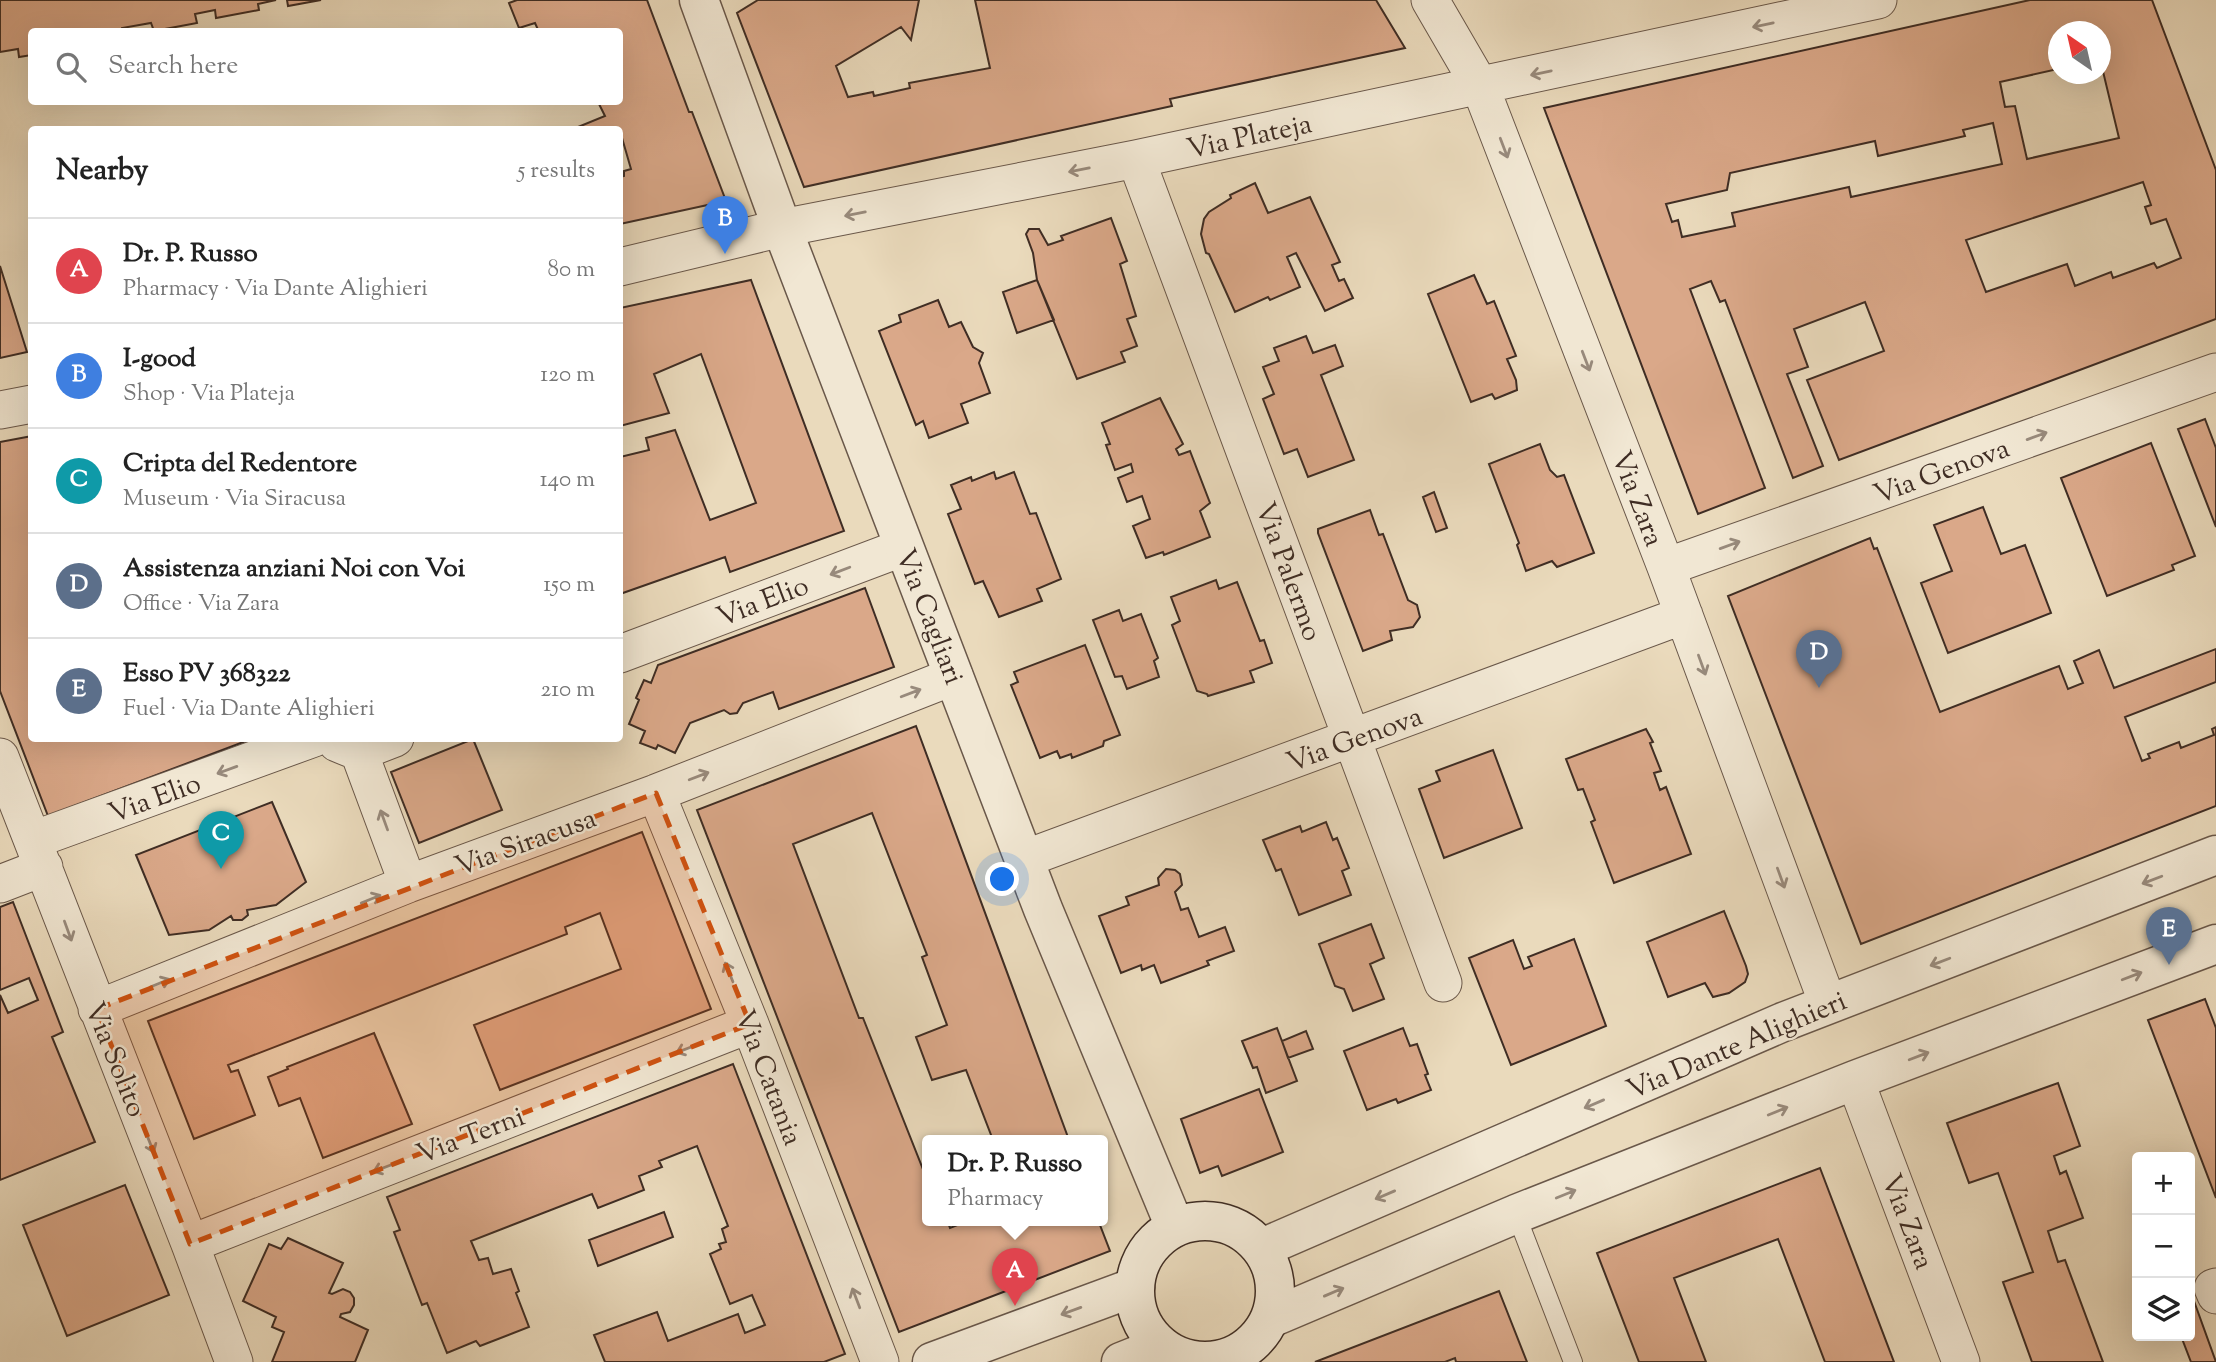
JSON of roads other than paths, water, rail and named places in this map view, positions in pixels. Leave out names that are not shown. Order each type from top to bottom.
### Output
[{"type":"street","name":"Via Cagliari","points":[[699,0],[782,228],[1024,859],[1175,1227]]},
{"type":"street","name":"Via Zara","points":[[1430,0],[1480,86],[1666,567],[1828,1004]]},
{"type":"street","name":"Via Plateja","points":[[623,266],[782,228],[1136,159],[1878,0]]},
{"type":"street","name":"Via Palermo","points":[[1136,159],[1443,983]]},
{"type":"street","name":"Via Genova","points":[[1666,567],[2216,372]]},
{"type":"street","points":[[0,410],[28,405]]},
{"type":"street","name":"Via Elio","points":[[623,653],[904,547]]},
{"type":"street","name":"Via Genova","points":[[1024,859],[1684,615]]},
{"type":"street","name":"Via Siracusa","points":[[97,1009],[408,884],[656,793],[954,677]]},
{"type":"street","name":"Via Elio","points":[[0,884],[38,854],[304,742]]},
{"type":"street","points":[[335,742],[359,752],[385,742]]},
{"type":"street","points":[[359,752],[408,884]]},
{"type":"street","name":"Via Solìto","points":[[0,757],[234,1362]]},
{"type":"street","name":"Via Catania","points":[[656,793],[750,1024],[880,1362]]},
{"type":"street","name":"Via Dante Alighieri","points":[[1262,1248],[1828,1004],[2216,855]]},
{"type":"street","points":[[1271,1318],[1516,1214],[1855,1080],[2216,944]]},
{"type":"street","name":"Via Terni","points":[[190,1244],[750,1024]]},
{"type":"street","name":"Via Zara","points":[[1855,1080],[1962,1362]]},
{"type":"street","points":[[1206,1220],[1238,1228],[1262,1248],[1276,1282],[1271,1318],[1252,1345],[1223,1361],[1190,1360],[1161,1346],[1146,1330],[1137,1310],[1135,1287],[1139,1266],[1150,1248],[1175,1227],[1206,1220]]},
{"type":"street","points":[[932,1362],[1135,1287]]},
{"type":"street","points":[[2216,1287],[2213,1288],[2216,1296]]},
{"type":"street","points":[[1121,1362],[1161,1346]]},
{"type":"lane","points":[[1516,1214],[1573,1362]]},
{"type":"place","name":"I-good","points":[[725,254]]},
{"type":"place","name":"Assistenza anziani Noi con Voi","points":[[1819,688]]},
{"type":"place","name":"Cripta del Redentore","points":[[221,869]]},
{"type":"place","name":"Esso PV 368322","points":[[2169,965]]},
{"type":"place","name":"Dr. P. Russo","points":[[1015,1306]]}]
